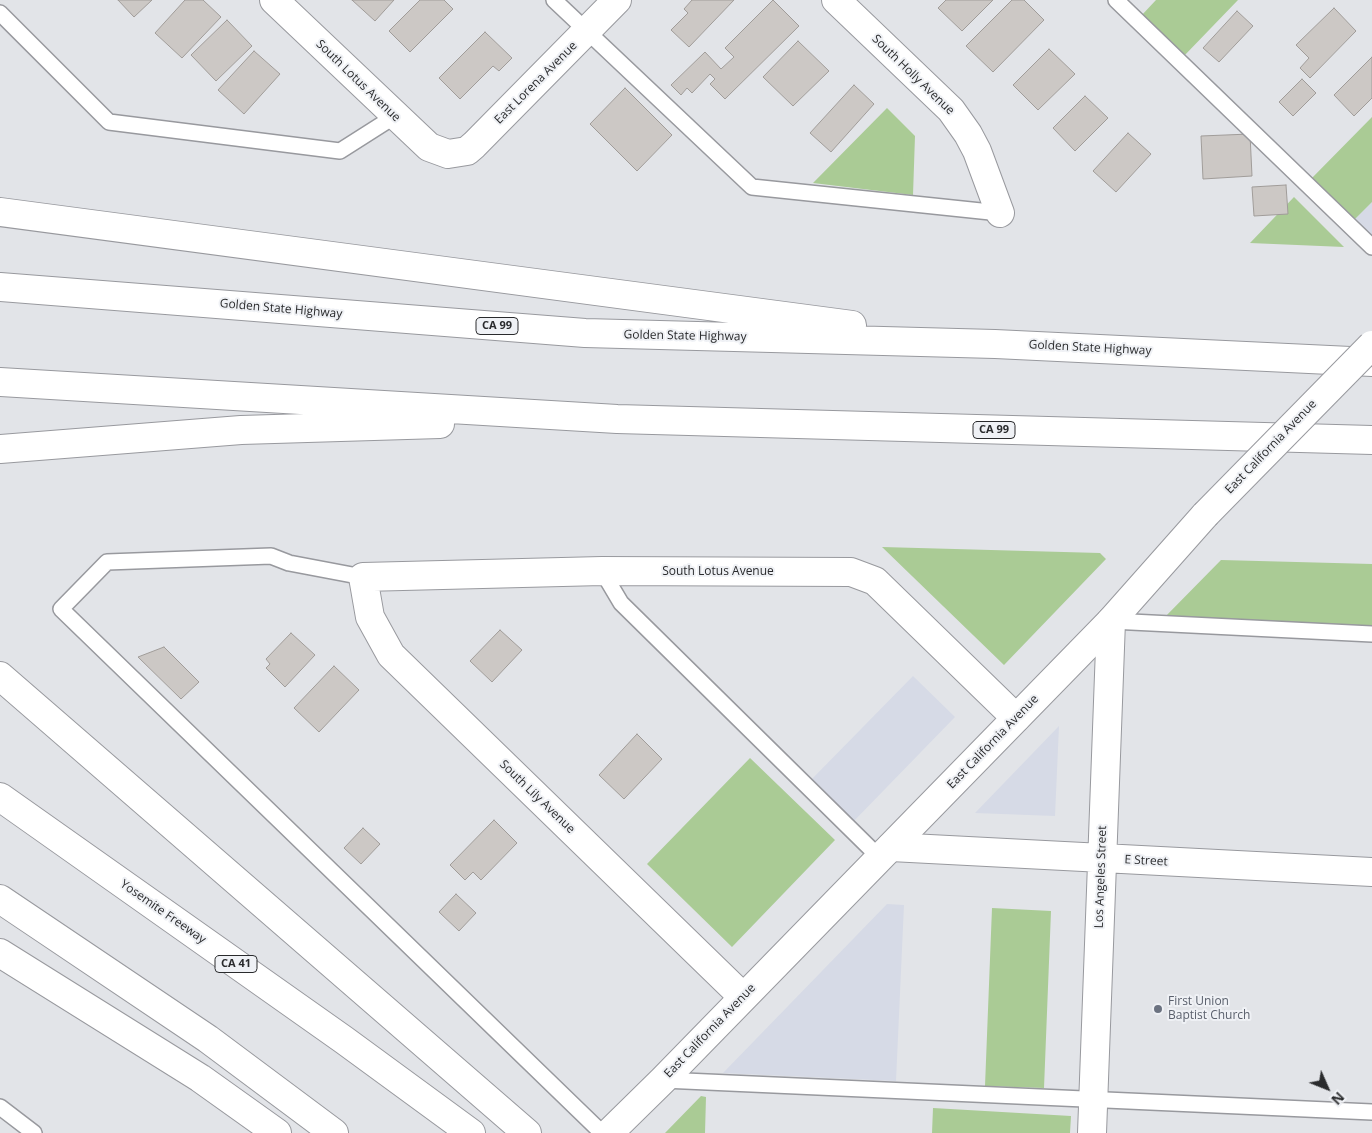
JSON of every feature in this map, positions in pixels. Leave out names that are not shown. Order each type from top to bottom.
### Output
[{"type":"main road","name":"South Lotus Avenue","points":[[274,0],[429,147],[448,154]]},
{"type":"main road","name":"East Lorena Avenue","points":[[448,154],[467,151],[474,145],[617,0]]},
{"type":"main road","name":"South Holly Avenue","points":[[836,0],[950,110],[968,134],[977,152],[1000,214]]},
{"type":"main road","points":[[0,212],[995,344]]},
{"type":"main road","name":"Golden State Highway","points":[[0,287],[584,333],[995,344],[1372,362]]},
{"type":"main road","name":"East California Avenue","points":[[608,1133],[663,1080],[1111,621],[1205,515],[1372,345]]},
{"type":"main road","name":"CA 99","points":[[0,382],[616,419],[1372,440]]},
{"type":"main road","points":[[0,450],[241,430],[616,419]]},
{"type":"main road","name":"South Lotus Avenue","points":[[363,577],[602,571],[851,572],[875,581],[1016,718]]},
{"type":"main road","name":"South Lily Avenue","points":[[363,577],[370,617],[391,655],[743,997]]},
{"type":"main road","name":"Los Angeles Street","points":[[1092,1133],[1111,621]]},
{"type":"main road","points":[[0,676],[527,1133]]},
{"type":"main road","name":"Yosemite Freeway","points":[[0,797],[344,1040],[471,1133]]},
{"type":"main road","name":"E Street","points":[[885,853],[1102,859],[1372,872]]},
{"type":"main road","points":[[0,899],[208,1039],[334,1133]]},
{"type":"main road","points":[[0,953],[200,1078],[276,1133]]},
{"type":"lane","points":[[554,0],[752,188],[1000,214]]},
{"type":"lane","points":[[1116,0],[1372,247]]},
{"type":"lane","points":[[0,13],[109,122],[340,151],[395,116]]},
{"type":"lane","points":[[363,577],[289,563],[272,556],[107,562],[61,610],[602,1133]]},
{"type":"lane","points":[[602,571],[621,603],[885,853]]},
{"type":"lane","points":[[1111,621],[1372,634]]},
{"type":"lane","points":[[663,1080],[1372,1112]]},
{"type":"lane","points":[[0,1107],[34,1133]]},
{"type":"shaded area","points":[[1372,202],[1372,240],[1353,221]]},
{"type":"shaded area","points":[[913,676],[955,717],[852,823],[809,782]]},
{"type":"shaded area","points":[[1059,726],[1055,816],[975,813]]},
{"type":"shaded area","points":[[887,904],[904,905],[896,1081],[723,1073]]},
{"type":"green space","points":[[1156,0],[1238,0],[1183,57],[1141,16]]},
{"type":"green space","points":[[887,108],[915,136],[913,195],[813,183]]},
{"type":"green space","points":[[1372,117],[1372,202],[1353,221],[1310,180]]},
{"type":"green space","points":[[1294,197],[1344,247],[1250,243]]},
{"type":"green space","points":[[882,547],[1100,553],[1106,559],[1004,665]]},
{"type":"green space","points":[[1221,560],[1372,564],[1372,630],[1162,620]]},
{"type":"green space","points":[[750,758],[835,840],[732,947],[647,864]]},
{"type":"green space","points":[[992,908],[1051,911],[1044,1088],[985,1086]]},
{"type":"green space","points":[[701,1096],[706,1097],[705,1133],[665,1133]]},
{"type":"green space","points":[[933,1108],[1071,1116],[1070,1133],[932,1133]]},
{"type":"building","points":[[118,0],[152,0],[134,17]]},
{"type":"building","points":[[185,0],[203,0],[221,17],[182,58],[155,33]]},
{"type":"building","points":[[352,0],[394,0],[375,21]]},
{"type":"building","points":[[420,0],[444,0],[453,9],[410,52],[389,31]]},
{"type":"building","points":[[692,0],[734,0],[689,47],[671,30],[688,13],[684,9]]},
{"type":"building","points":[[773,0],[799,26],[725,99],[710,84],[715,79],[710,74],[692,93],[687,88],[681,95],[671,85],[705,52],[721,69],[734,57],[725,48]]},
{"type":"building","points":[[946,0],[993,0],[962,31],[938,8]]},
{"type":"building","points":[[1012,0],[1024,0],[1044,20],[993,72],[966,46]]},
{"type":"building","points":[[1334,8],[1356,31],[1310,78],[1300,68],[1309,58],[1296,45]]},
{"type":"building","points":[[1237,11],[1253,26],[1219,62],[1203,48]]},
{"type":"building","points":[[227,20],[252,46],[216,81],[191,55]]},
{"type":"building","points":[[485,32],[512,58],[499,71],[493,66],[460,99],[439,78]]},
{"type":"building","points":[[798,41],[829,71],[793,106],[763,77]]},
{"type":"building","points":[[1049,49],[1075,74],[1038,110],[1013,85]]},
{"type":"building","points":[[254,51],[280,74],[244,114],[218,90]]},
{"type":"building","points":[[1372,57],[1372,98],[1354,116],[1334,95]]},
{"type":"building","points":[[1302,79],[1316,93],[1293,116],[1279,102]]},
{"type":"building","points":[[854,85],[874,104],[831,152],[810,133]]},
{"type":"building","points":[[625,88],[672,135],[637,171],[590,124]]},
{"type":"building","points":[[1085,96],[1108,118],[1075,151],[1053,128]]},
{"type":"building","points":[[1128,133],[1151,154],[1116,192],[1093,171]]},
{"type":"building","points":[[1250,134],[1252,176],[1203,179],[1201,136]]},
{"type":"building","points":[[1286,185],[1288,214],[1254,216],[1252,187]]},
{"type":"building","points":[[500,630],[522,650],[492,682],[470,661]]},
{"type":"building","points":[[291,633],[315,655],[285,687],[266,668],[270,664],[266,659]]},
{"type":"building","points":[[164,647],[199,682],[181,699],[138,657]]},
{"type":"building","points":[[334,666],[359,690],[319,732],[294,708]]},
{"type":"building","points":[[637,734],[662,759],[624,799],[599,775]]},
{"type":"building","points":[[494,820],[517,843],[481,880],[473,872],[465,880],[450,865]]},
{"type":"building","points":[[363,828],[380,844],[361,864],[344,848]]},
{"type":"building","points":[[456,894],[476,913],[459,931],[439,912]]},
{"type":"place","name":"First Union Baptist Church","points":[[1158,1009]]}]
